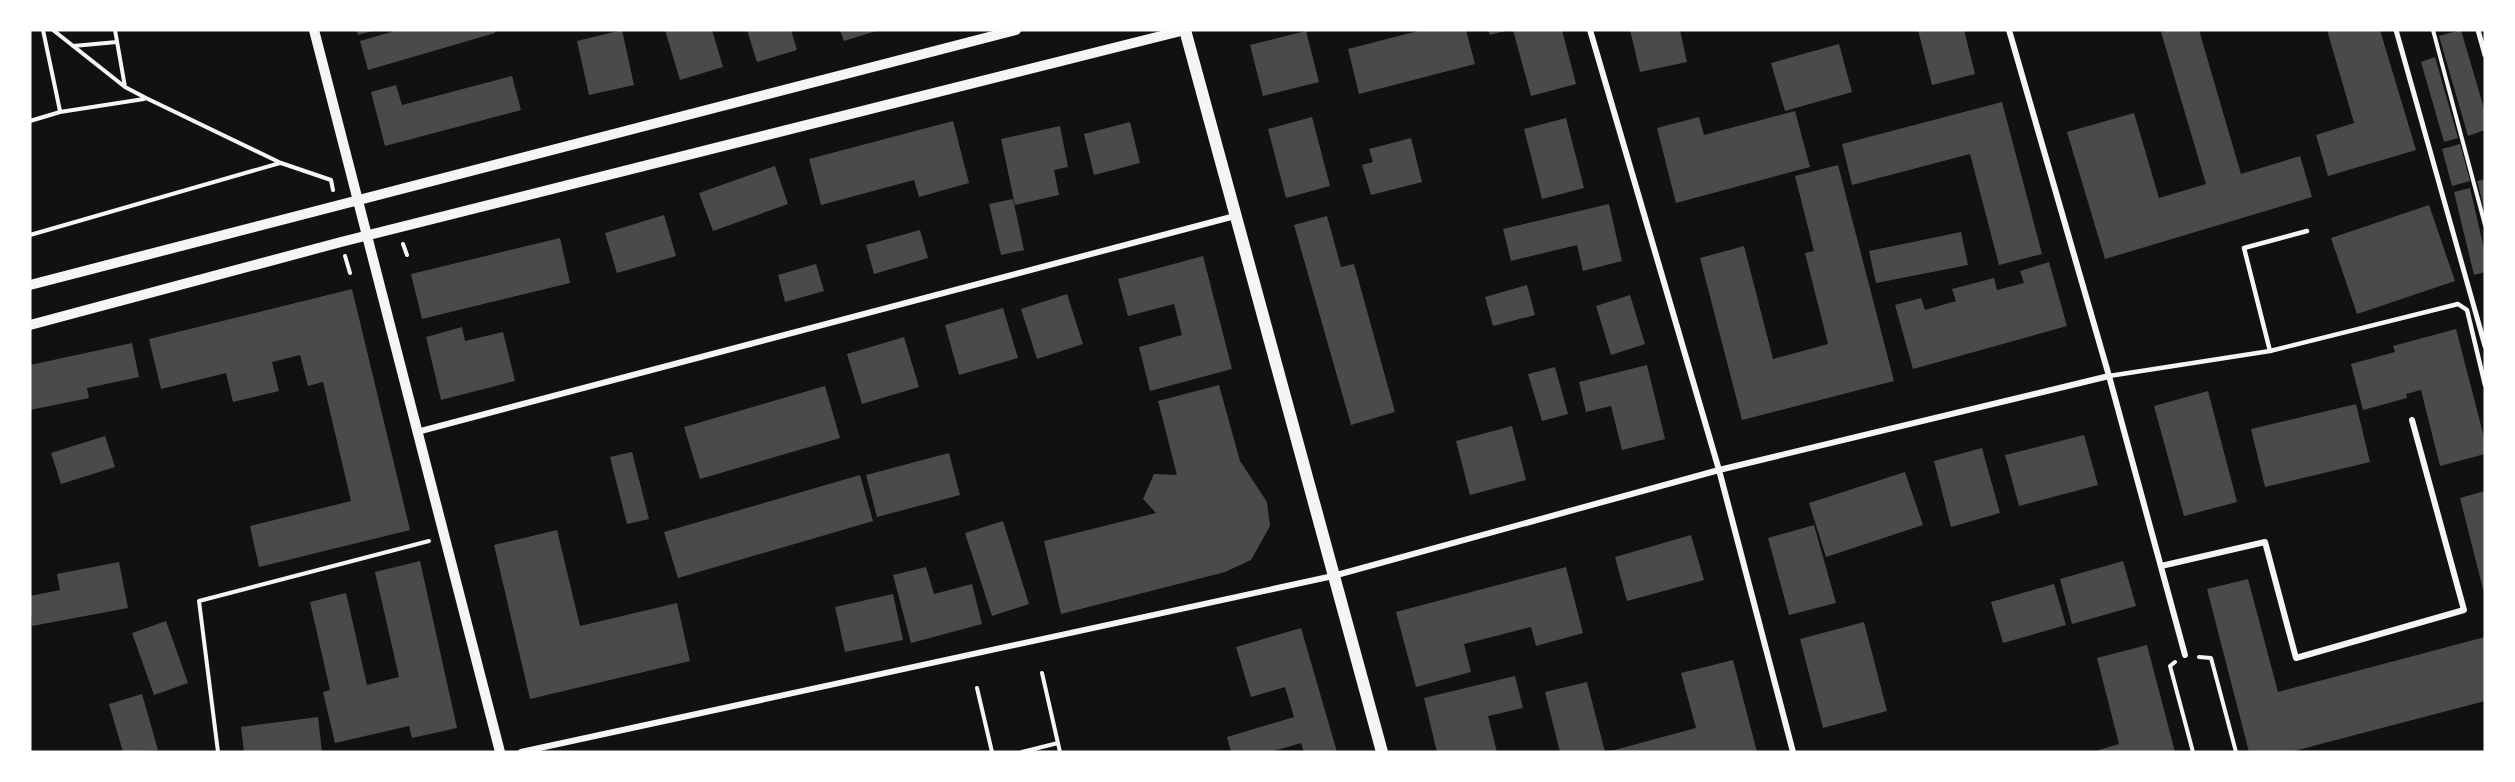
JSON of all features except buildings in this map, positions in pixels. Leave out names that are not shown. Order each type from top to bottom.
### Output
[{"type":"main road","points":[[1185,30],[1382,752]]},
{"type":"street","points":[[314,30],[500,752]]},
{"type":"street","points":[[30,285],[1016,30]]},
{"type":"street","points":[[30,325],[367,236],[1185,30]]},
{"type":"street","points":[[1590,30],[1719,470],[1793,752]]},
{"type":"street","points":[[2009,30],[2109,376],[2185,656]]},
{"type":"street","points":[[2396,30],[2485,346]]},
{"type":"street","points":[[2478,30],[2485,55]]},
{"type":"street","points":[[417,432],[1235,216]]},
{"type":"street","points":[[521,752],[1333,576],[1719,470],[2109,376]]},
{"type":"street","points":[[2161,567],[2265,542],[2296,658],[2464,610],[2412,420]]},
{"type":"lane","points":[[2270,351],[2244,248],[2307,231]]},
{"type":"lane","points":[[2109,376],[2270,351],[2458,304],[2467,310],[2485,385]]},
{"type":"path","points":[[43,30],[60,112]]},
{"type":"path","points":[[53,30],[125,87],[281,163],[331,180]]},
{"type":"path","points":[[115,30],[125,87]]},
{"type":"path","points":[[2433,30],[2485,225]]},
{"type":"path","points":[[73,46],[117,42]]},
{"type":"path","points":[[30,121],[60,112],[146,98]]},
{"type":"path","points":[[30,235],[281,163]]},
{"type":"path","points":[[218,752],[199,601],[444,537]]},
{"type":"path","points":[[2193,752],[2170,666],[2185,656],[2211,658],[2236,752]]},
{"type":"path","points":[[1042,673],[1060,752]]},
{"type":"path","points":[[977,688],[992,752]]},
{"type":"path","points":[[1025,752],[1058,743]]}]
